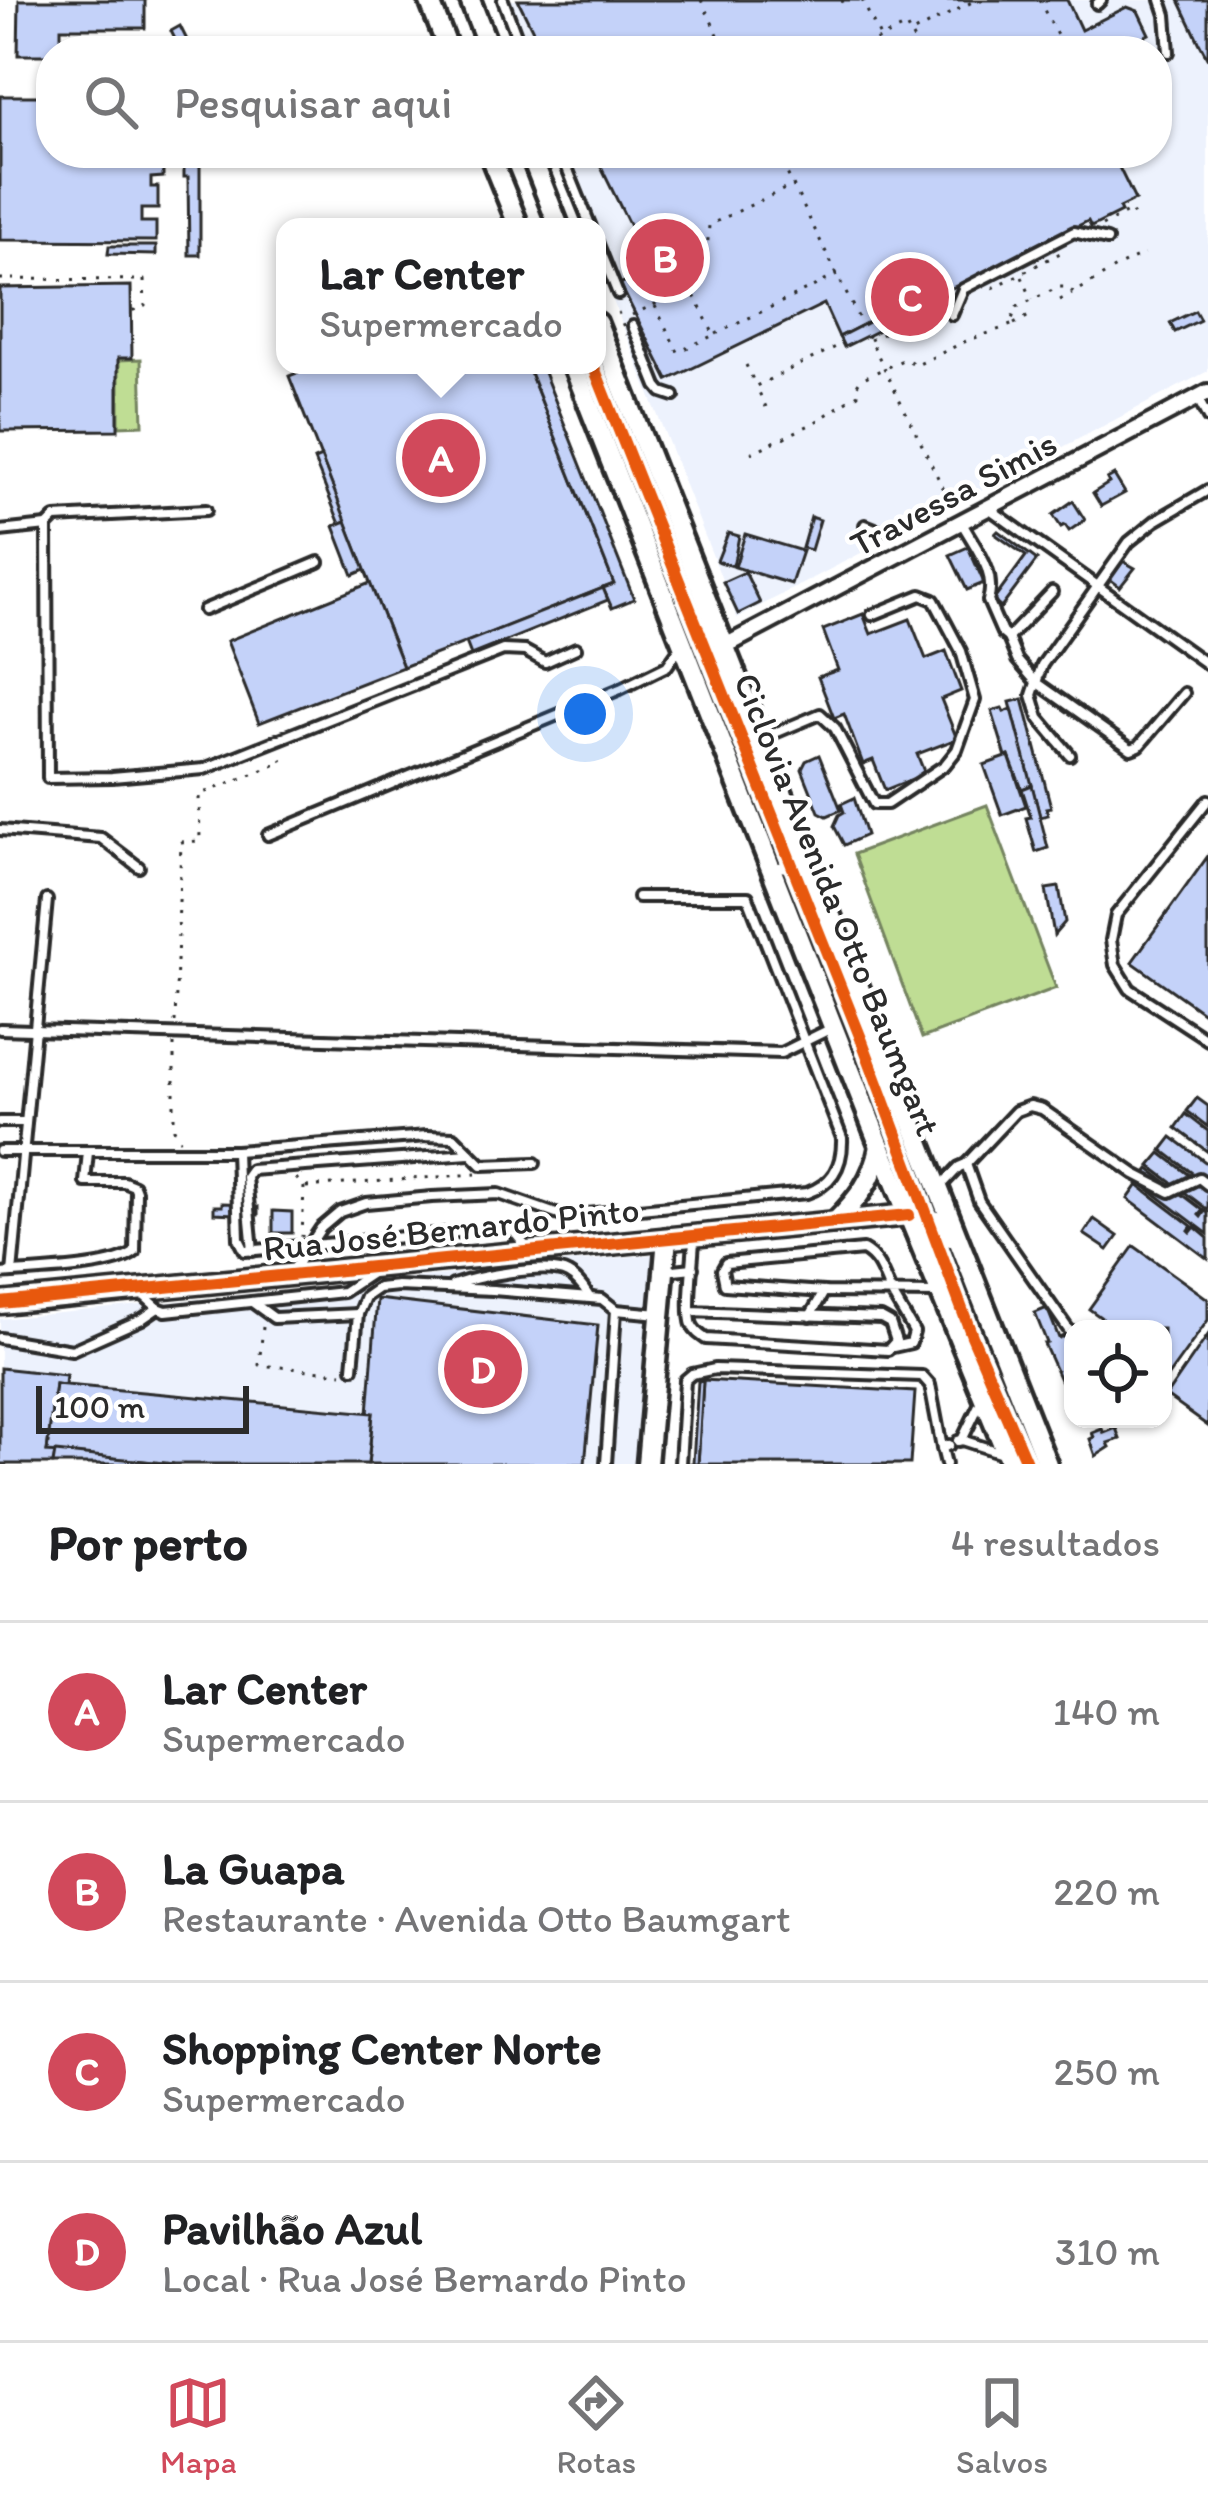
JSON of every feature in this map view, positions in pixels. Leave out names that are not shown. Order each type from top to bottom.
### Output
[{"type":"main road","points":[[429,0],[443,36]]},
{"type":"main road","points":[[470,0],[484,36]]},
{"type":"main road","points":[[495,168],[515,218]]},
{"type":"main road","points":[[536,168],[555,218]]},
{"type":"main road","points":[[606,338],[1047,1464]]},
{"type":"main road","points":[[577,374],[880,1146],[1010,1460]]},
{"type":"main road","points":[[838,1034],[851,1044],[871,1035],[874,1027]]},
{"type":"main road","points":[[835,1222],[858,1200],[877,1164],[880,1146]]},
{"type":"main road","points":[[908,1215],[939,1222],[964,1255]]},
{"type":"main road","name":"Rua José Bernardo Pinto","points":[[0,1303],[908,1215]]},
{"type":"main road","points":[[647,1464],[667,1238]]},
{"type":"street","name":"Travessa Simis","points":[[725,646],[1203,395]]},
{"type":"lane","points":[[503,0],[516,36]]},
{"type":"lane","points":[[1161,0],[1167,36]]},
{"type":"lane","points":[[568,168],[587,218]]},
{"type":"lane","points":[[952,315],[963,289],[1074,232],[1107,240]]},
{"type":"lane","points":[[606,264],[618,294]]},
{"type":"lane","points":[[630,331],[662,392],[674,396]]},
{"type":"lane","points":[[1203,395],[1208,418]]},
{"type":"lane","points":[[1070,755],[1039,718],[1032,694],[1042,664],[1130,542],[1155,521],[1208,490]]},
{"type":"lane","points":[[988,508],[1208,665]]},
{"type":"lane","points":[[0,531],[47,526],[55,518],[206,510]]},
{"type":"lane","points":[[962,522],[992,577],[988,601],[1002,633],[1036,682],[1131,749],[1139,746],[1184,693]]},
{"type":"lane","points":[[865,525],[880,531]]},
{"type":"lane","points":[[47,526],[48,778],[204,769],[502,650],[525,651],[545,662],[576,648]]},
{"type":"lane","points":[[204,610],[319,562]]},
{"type":"lane","points":[[1008,638],[1052,592]]},
{"type":"lane","points":[[761,738],[820,714],[835,728],[874,804],[886,805],[945,765],[957,750],[975,700],[961,651],[934,600],[921,595],[872,615]]},
{"type":"lane","points":[[268,835],[620,689],[667,666],[682,642]]},
{"type":"lane","points":[[1208,800],[1116,915],[1111,940],[1115,965],[1130,989],[1208,1040]]},
{"type":"lane","points":[[0,830],[101,838],[139,867]]},
{"type":"lane","points":[[770,866],[812,871]]},
{"type":"lane","points":[[291,1274],[322,1228],[340,1212],[366,1203],[499,1194],[559,1215],[807,1193],[835,1175],[843,1156],[842,1138],[748,896],[638,897]]},
{"type":"lane","points":[[12,1273],[47,900]]},
{"type":"lane","points":[[0,1029],[781,1053],[838,1034]]},
{"type":"lane","points":[[938,1189],[1016,1111],[1030,1106],[1042,1109],[1135,1174],[1170,1192],[1199,1178],[1208,1185]]},
{"type":"lane","points":[[0,1122],[26,1122]]},
{"type":"lane","points":[[0,1151],[236,1151],[427,1136],[454,1137],[482,1165],[535,1163]]},
{"type":"lane","points":[[0,1274],[105,1264],[135,1252],[134,1186],[85,1182],[88,1151]]},
{"type":"lane","points":[[236,1151],[239,1239],[245,1250],[505,1228],[529,1250]]},
{"type":"lane","points":[[253,1252],[247,1172],[251,1170],[471,1154]]},
{"type":"lane","points":[[966,1164],[980,1201],[1064,1323]]},
{"type":"lane","points":[[694,1235],[691,1323],[706,1340],[888,1350],[910,1343],[914,1332],[890,1291],[876,1258],[863,1250],[726,1262],[724,1285],[824,1292],[890,1291],[940,1293]]},
{"type":"lane","points":[[137,1289],[166,1311],[343,1292],[380,1266]]},
{"type":"lane","points":[[446,1288],[472,1279],[553,1268],[568,1274],[589,1296]]},
{"type":"lane","points":[[664,1271],[693,1268]]},
{"type":"lane","points":[[353,1368],[358,1314],[365,1297],[378,1288],[589,1296],[616,1310],[660,1314]]},
{"type":"lane","points":[[810,1316],[824,1292]]},
{"type":"lane","points":[[252,1302],[274,1318],[358,1314]]},
{"type":"lane","points":[[0,1338],[72,1350],[158,1308]]},
{"type":"lane","points":[[605,1464],[616,1310]]},
{"type":"lane","points":[[692,1311],[881,1318],[896,1333],[893,1347]]},
{"type":"lane","points":[[680,1464],[685,1380],[715,1369],[922,1376],[953,1444]]},
{"type":"lane","points":[[946,1464],[953,1444],[984,1396]]},
{"type":"lane","points":[[953,1444],[1010,1460]]},
{"type":"path","points":[[701,0],[719,36]]},
{"type":"path","points":[[862,0],[880,36]]},
{"type":"path","points":[[885,36],[906,26],[910,34],[976,0]]},
{"type":"path","points":[[1039,0],[1057,36]]},
{"type":"path","points":[[784,168],[862,325]]},
{"type":"path","points":[[635,314],[705,280],[709,225],[793,185]]},
{"type":"path","points":[[1060,300],[1144,254]]},
{"type":"path","points":[[655,304],[678,352],[838,275]]},
{"type":"path","points":[[1021,275],[1033,299]]},
{"type":"path","points":[[0,279],[144,280],[145,306],[131,311]]},
{"type":"path","points":[[690,287],[714,335]]},
{"type":"path","points":[[1013,324],[1017,307],[1059,287],[1074,293]]},
{"type":"path","points":[[618,294],[630,331]]},
{"type":"path","points":[[618,313],[630,331]]},
{"type":"path","points":[[752,453],[858,394],[861,379],[905,359],[917,365],[1028,316]]},
{"type":"path","points":[[606,326],[624,318]]},
{"type":"path","points":[[868,335],[947,496]]},
{"type":"path","points":[[756,386],[842,344]]},
{"type":"path","points":[[746,365],[766,407]]},
{"type":"path","points":[[192,1141],[180,1140],[174,1129],[181,842],[200,841],[199,795],[283,762],[274,741]]},
{"type":"path","points":[[284,1168],[304,1187],[488,1173]]},
{"type":"path","points":[[296,1248],[302,1236],[304,1187]]},
{"type":"path","points":[[268,1314],[259,1366],[352,1374],[353,1368]]},
{"type":"shaded area","points":[[498,0],[1208,0],[1208,371],[737,618],[606,283],[606,218],[582,218],[563,168],[1172,168],[1172,36],[512,36]]},
{"type":"shaded area","points":[[675,1252],[653,1464],[0,1464],[0,1319]]},
{"type":"green space","points":[[141,359],[143,425],[119,426],[119,360]]},
{"type":"green space","points":[[987,805],[1056,988],[922,1038],[854,854]]},
{"type":"building","points":[[19,0],[145,0],[145,28],[61,28],[61,36],[36,36],[36,55],[18,55]]},
{"type":"building","points":[[518,0],[1067,0],[1081,30],[1127,7],[1138,11],[1149,34],[1145,36],[536,36]]},
{"type":"building","points":[[1179,0],[1208,0],[1208,59],[1199,42]]},
{"type":"building","points":[[0,96],[36,96],[36,168],[163,168],[163,177],[151,178],[151,187],[158,187],[158,209],[141,209],[141,222],[156,222],[156,241],[0,240]]},
{"type":"building","points":[[184,168],[200,168],[200,255],[189,255],[188,177],[184,177]]},
{"type":"building","points":[[601,168],[1119,168],[1135,200],[1091,227],[1088,221],[946,291],[949,298],[907,319],[900,306],[839,337],[824,304],[668,380],[620,284],[651,269]]},
{"type":"building","points":[[109,246],[156,246],[156,255],[108,254]]},
{"type":"building","points":[[131,286],[132,358],[118,358],[118,430],[0,431],[0,288]]},
{"type":"building","points":[[894,309],[899,320],[844,347],[839,337]]},
{"type":"building","points":[[1195,311],[1200,320],[1175,332],[1170,323]]},
{"type":"building","points":[[531,374],[614,584],[403,667],[289,376]]},
{"type":"building","points":[[531,374],[545,374],[634,599],[612,608],[603,588],[614,584]]},
{"type":"building","points":[[321,457],[346,521],[340,524],[314,460]]},
{"type":"building","points":[[1114,475],[1125,493],[1101,506],[1093,493]]},
{"type":"building","points":[[1073,501],[1085,520],[1069,531],[1053,515]]},
{"type":"building","points":[[811,517],[820,520],[811,550],[802,548]]},
{"type":"building","points":[[346,521],[365,570],[353,575],[334,526]]},
{"type":"building","points":[[998,531],[1037,560],[1001,608],[993,601],[1026,556],[995,534]]},
{"type":"building","points":[[728,533],[739,536],[733,566],[717,561]]},
{"type":"building","points":[[745,534],[802,551],[791,584],[735,567]]},
{"type":"building","points":[[968,547],[984,583],[967,590],[950,555]]},
{"type":"building","points":[[1121,560],[1135,568],[1120,587],[1107,577]]},
{"type":"building","points":[[745,572],[760,603],[738,614],[723,582]]},
{"type":"building","points":[[370,583],[403,667],[259,723],[227,641]]},
{"type":"building","points":[[603,588],[608,600],[471,655],[466,642]]},
{"type":"building","points":[[863,614],[871,634],[910,619],[926,659],[946,651],[961,691],[941,699],[957,739],[917,754],[925,774],[885,790],[873,760],[863,764],[844,714],[834,718],[818,677],[838,670],[823,630]]},
{"type":"building","points":[[1023,699],[1051,807],[1046,808],[1048,815],[1040,817],[1010,702]]},
{"type":"building","points":[[1002,708],[1004,712],[1012,709],[1032,785],[1022,789],[992,711]]},
{"type":"building","points":[[819,755],[841,810],[827,816],[819,812],[802,769],[806,761]]},
{"type":"building","points":[[1009,756],[1026,806],[1002,815],[984,765]]},
{"type":"building","points":[[1032,785],[1048,848],[1036,852],[1022,789]]},
{"type":"building","points":[[854,798],[866,835],[844,845],[834,826],[844,812],[841,804]]},
{"type":"building","points":[[1208,856],[1208,1016],[1132,962]]},
{"type":"building","points":[[1059,887],[1065,922],[1054,935],[1046,889]]},
{"type":"building","points":[[1197,1098],[1208,1106],[1208,1127],[1187,1111]]},
{"type":"building","points":[[1186,1114],[1208,1131],[1208,1152],[1176,1128]]},
{"type":"building","points":[[1172,1137],[1208,1164],[1208,1185],[1162,1150]]},
{"type":"building","points":[[1161,1153],[1208,1189],[1208,1210],[1150,1166]]},
{"type":"building","points":[[1149,1169],[1203,1210],[1201,1217],[1208,1213],[1208,1234],[1139,1182]]},
{"type":"building","points":[[1138,1185],[1192,1226],[1191,1232],[1195,1227],[1208,1238],[1208,1259],[1128,1199]]},
{"type":"building","points":[[250,1204],[258,1207],[258,1215],[214,1213],[214,1206]]},
{"type":"building","points":[[273,1211],[292,1212],[292,1233],[273,1233]]},
{"type":"building","points":[[1094,1219],[1118,1236],[1108,1250],[1084,1234]]},
{"type":"building","points":[[1134,1246],[1208,1299],[1208,1320],[1172,1370],[1172,1320],[1104,1320],[1089,1309]]},
{"type":"building","points":[[377,1299],[598,1325],[585,1464],[368,1464]]},
{"type":"building","points":[[1047,1308],[1059,1338],[1064,1336],[1061,1382],[1044,1344],[1035,1313]]},
{"type":"building","points":[[1208,1335],[1208,1426],[1172,1400],[1172,1387]]},
{"type":"building","points":[[0,1368],[66,1375],[65,1385],[55,1384],[47,1452],[55,1452],[53,1464],[0,1464]]},
{"type":"building","points":[[703,1380],[915,1392],[910,1464],[698,1464]]},
{"type":"building","points":[[698,1381],[703,1381],[698,1464],[684,1464],[693,1463]]},
{"type":"building","points":[[55,1384],[373,1413],[368,1464],[174,1464],[47,1452]]},
{"type":"building","points":[[1116,1428],[1120,1439],[1108,1443],[1110,1447],[1096,1456],[1092,1433],[1102,1429],[1104,1433]]},
{"type":"building","points":[[55,1452],[174,1464],[53,1464]]},
{"type":"cycle path","name":"Ciclovia Avenida Otto Baumgart","points":[[597,374],[862,1041],[972,1336],[1027,1464]]},
{"type":"cycle path","points":[[0,1303],[909,1215]]},
{"type":"place","name":"La Guapa","points":[[665,258]]},
{"type":"place","name":"Shopping Center Norte","points":[[910,297]]},
{"type":"place","name":"Lar Center","points":[[441,458]]},
{"type":"place","name":"Pavilhão Azul","points":[[483,1369]]}]
